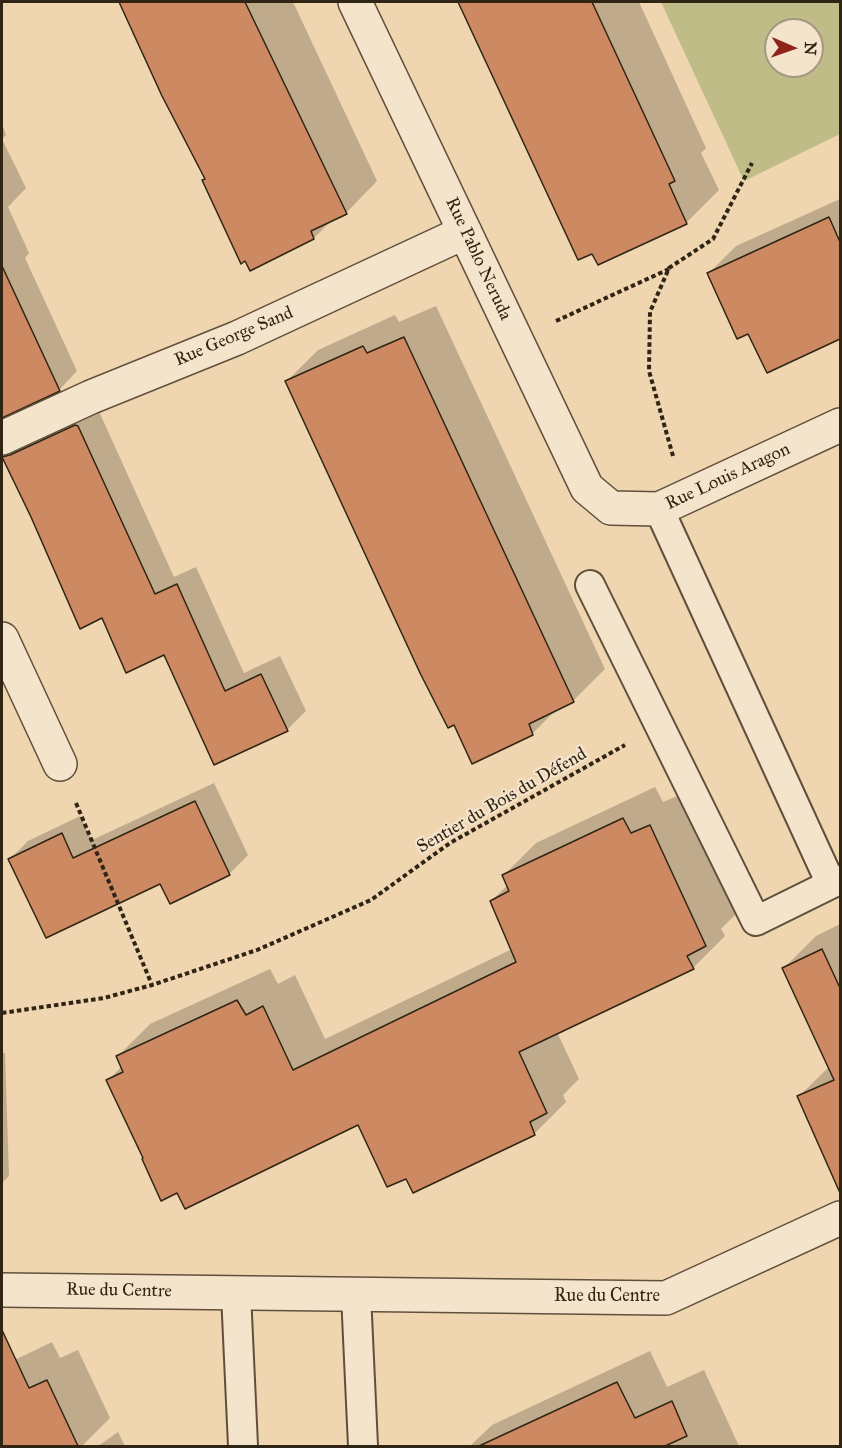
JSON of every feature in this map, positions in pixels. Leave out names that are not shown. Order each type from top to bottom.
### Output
[{"type":"street","name":"Rue Pablo Neruda","points":[[355,2],[586,488],[611,508]]},
{"type":"street","name":"Rue George Sand","points":[[2,438],[91,397],[237,338],[465,232]]},
{"type":"street","name":"Rue Louis Aragon","points":[[611,508],[672,503],[840,425]]},
{"type":"street","points":[[2,639],[60,764]]},
{"type":"street","name":"Rue du Centre","points":[[2,1290],[666,1298],[840,1218]]},
{"type":"lane","points":[[590,585],[756,921],[836,882],[672,503]]},
{"type":"lane","points":[[236,1293],[243,1446]]},
{"type":"lane","points":[[356,1294],[363,1446]]},
{"type":"path","points":[[516,340],[669,268],[713,239],[752,163]]},
{"type":"path","points":[[669,268],[650,312],[649,371],[672,503]]},
{"type":"path","name":"Sentier du Bois du Défend","points":[[2,1013],[104,998],[152,985],[256,950],[371,900],[450,843],[658,726]]},
{"type":"path","points":[[60,764],[152,985]]},
{"type":"shaded area","points":[[661,2],[840,2],[840,134],[744,181]]},
{"type":"building","points":[[119,2],[245,2],[347,214],[311,231],[314,239],[250,271],[245,261],[241,264],[202,180],[205,179],[162,96]]},
{"type":"building","points":[[458,2],[592,2],[675,181],[669,184],[687,224],[598,265],[592,254],[578,260]]},
{"type":"building","points":[[829,217],[840,242],[840,339],[767,373],[748,334],[737,339],[707,273]]},
{"type":"building","points":[[2,266],[60,391],[2,418]]},
{"type":"building","points":[[404,337],[574,702],[529,724],[533,735],[472,764],[454,725],[448,728],[420,673],[285,381],[363,346],[367,353]]},
{"type":"building","points":[[75,425],[78,426],[155,594],[177,584],[225,691],[261,674],[288,731],[214,765],[164,655],[126,673],[102,618],[80,629],[2,457]]},
{"type":"building","points":[[195,801],[230,875],[170,904],[160,884],[46,938],[8,859],[62,833],[73,858]]},
{"type":"building","points":[[623,818],[631,833],[650,825],[706,946],[687,956],[694,969],[519,1052],[547,1113],[530,1122],[535,1135],[413,1193],[406,1179],[387,1187],[358,1125],[185,1209],[177,1193],[161,1201],[106,1080],[123,1072],[116,1056],[237,1000],[246,1015],[263,1006],[293,1070],[516,962],[490,901],[509,891],[502,875]]},
{"type":"building","points":[[822,949],[840,988],[840,1193],[797,1096],[834,1080],[782,968]]},
{"type":"building","points":[[2,1330],[29,1388],[47,1380],[78,1446],[2,1446]]},
{"type":"building","points":[[617,1382],[635,1418],[672,1401],[687,1436],[665,1446],[479,1446]]}]
